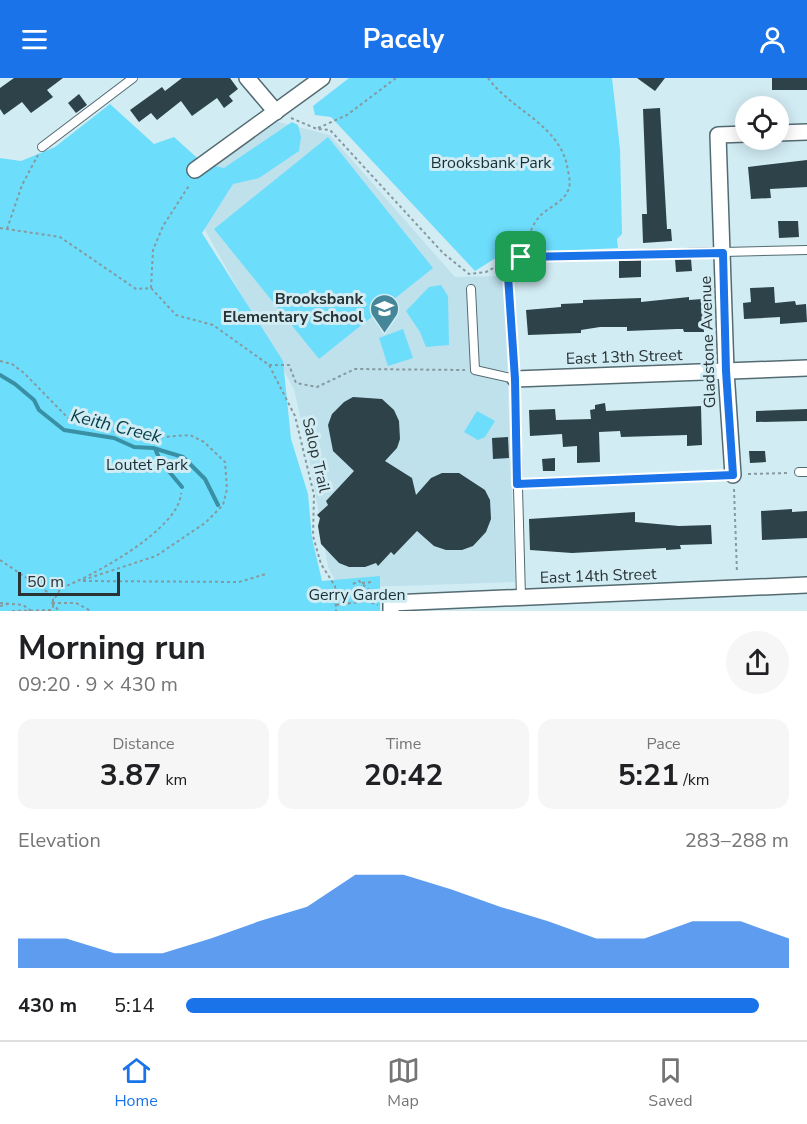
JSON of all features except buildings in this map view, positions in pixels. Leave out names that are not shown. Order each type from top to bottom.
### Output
[{"type":"street","points":[[247,78],[276,112]]},
{"type":"street","points":[[195,171],[322,78]]},
{"type":"street","points":[[789,133],[807,132]]},
{"type":"street","name":"Gladstone Avenue","points":[[733,475],[726,371],[718,135],[735,134]]},
{"type":"street","name":"East 13th Street","points":[[515,379],[807,368]]},
{"type":"street","name":"East 14th Street","points":[[391,607],[521,597],[807,585]]},
{"type":"lane","points":[[42,147],[133,78]]},
{"type":"lane","points":[[521,597],[515,379],[507,261],[521,257],[807,250]]},
{"type":"lane","points":[[471,289],[475,370],[515,379]]},
{"type":"lane","points":[[517,484],[733,475]]},
{"type":"path","points":[[317,129],[347,115],[396,78]]},
{"type":"path","points":[[488,78],[495,88],[549,130],[564,156],[569,176],[569,189],[534,224],[521,257]]},
{"type":"path","points":[[276,112],[317,129],[330,130],[443,253],[469,274],[486,272],[507,261]]},
{"type":"path","points":[[7,229],[22,185],[42,147]]},
{"type":"path","points":[[0,228],[60,237],[136,289],[151,288],[153,250],[164,226],[194,178],[195,171]]},
{"type":"path","name":"Salop Trail","points":[[151,288],[176,315],[213,325],[269,365],[295,416],[314,495],[313,536],[321,564],[335,586],[336,611]]},
{"type":"path","points":[[0,361],[12,364],[24,373],[68,418],[85,426],[149,438],[190,435],[204,441],[225,462],[227,489],[223,505],[211,519],[156,555],[61,588],[52,603]]},
{"type":"path","points":[[269,365],[289,365],[296,383],[317,387],[355,369],[475,370]]},
{"type":"path","points":[[738,588],[733,475],[803,472]]},
{"type":"path","points":[[80,581],[142,543],[171,514],[178,504],[181,493]]},
{"type":"path","points":[[0,560],[49,593],[53,610],[12,611]]},
{"type":"path","points":[[80,581],[239,582],[266,574]]},
{"type":"path","points":[[352,584],[359,581],[372,582]]},
{"type":"path","points":[[362,583],[376,596],[367,602]]},
{"type":"path","points":[[336,605],[367,602],[391,607]]},
{"type":"path","points":[[0,605],[10,603],[23,605],[31,611]]},
{"type":"path","points":[[52,603],[59,611]]},
{"type":"path","points":[[52,603],[76,603],[91,611]]},
{"type":"shaded area","name":"Brooksbank Elementary School","points":[[274,121],[330,135],[455,277],[504,276],[515,582],[339,588],[328,567],[309,456],[294,389],[186,196],[214,161]]},
{"type":"green space","name":"Brooksbank Park","points":[[349,78],[612,78],[620,149],[622,234],[617,239],[618,248],[542,252],[542,249],[518,244],[475,271],[331,117],[315,115],[313,106]]},
{"type":"green space","name":"Loutet Park","points":[[110,104],[154,144],[174,137],[204,164],[224,168],[292,122],[298,125],[301,137],[299,151],[259,178],[233,184],[202,233],[283,361],[291,439],[308,494],[312,538],[322,581],[380,576],[380,611],[0,611],[0,158],[21,161],[55,147]]},
{"type":"green space","points":[[328,137],[433,268],[319,359],[214,229]]},
{"type":"green space","points":[[441,285],[448,296],[449,345],[426,347],[420,332],[406,311],[429,287]]},
{"type":"green space","points":[[403,329],[413,358],[388,366],[379,338]]},
{"type":"green space","points":[[477,411],[495,421],[485,437],[478,440],[464,432]]},
{"type":"waterway","name":"Keith Creek","points":[[0,375],[34,400],[39,410],[64,430],[114,438],[134,447],[153,448],[183,457],[205,479],[218,505]]},
{"type":"waterway","points":[[156,451],[161,462],[182,487]]},
{"type":"place","name":"Brooksbank Elementary School","points":[[384,334]]},
{"type":"route","points":[[723,253],[726,371],[733,475],[517,484],[515,379],[507,261],[521,257],[723,253]]},
{"type":"park label","name":"Gerry Garden","points":[[357,595]]}]
